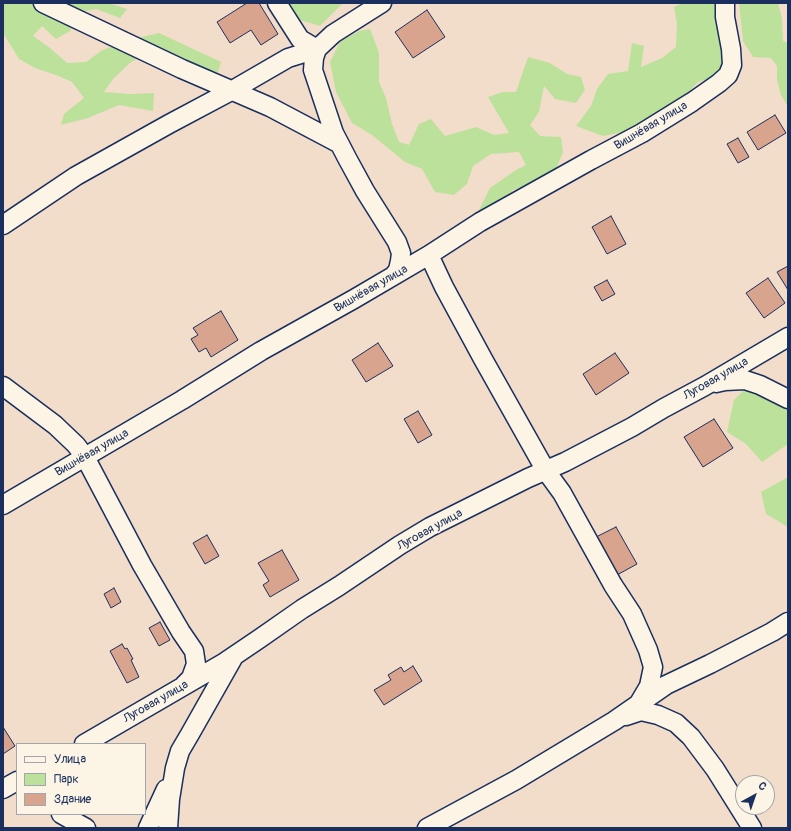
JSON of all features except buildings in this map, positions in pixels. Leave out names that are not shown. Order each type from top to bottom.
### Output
[{"type":"street","points":[[43,3],[175,66],[270,107],[340,144]]},
{"type":"street","points":[[277,3],[300,40],[317,50]]},
{"type":"street","points":[[382,3],[333,34],[317,50],[314,58],[313,70],[334,133],[346,158],[397,242],[401,253],[398,270],[394,275]]},
{"type":"street","name":"Вишнёвая улица","points":[[3,505],[182,400],[261,351],[429,255],[480,222],[642,133],[692,102],[728,75],[732,65],[724,3]]},
{"type":"street","points":[[3,224],[76,176],[288,58],[317,50]]},
{"type":"street","points":[[429,255],[444,287],[483,360],[546,471],[562,493],[613,585],[632,614],[648,650],[653,667],[649,686],[639,703]]},
{"type":"street","name":"Луговая улица","points":[[86,743],[235,655],[302,609],[430,527],[565,462],[626,430],[788,337]]},
{"type":"street","points":[[705,386],[724,381],[745,380],[760,385],[788,399]]},
{"type":"street","points":[[3,386],[54,425],[76,445],[85,457],[142,565],[181,632],[194,651],[196,664],[194,671],[191,678],[181,688]]},
{"type":"street","points":[[427,828],[516,780],[614,721],[666,686],[772,632],[788,622]]},
{"type":"street","points":[[168,828],[170,799],[175,768],[180,751],[235,655]]},
{"type":"street","points":[[614,721],[641,711],[658,715],[676,723],[691,737],[710,763],[752,828]]},
{"type":"street","points":[[148,828],[175,768]]},
{"type":"street","points":[[63,815],[86,828]]},
{"type":"green space","points":[[3,3],[109,3],[127,9],[120,18],[96,9],[80,12],[70,31],[56,39],[42,26],[33,36],[67,63],[86,62],[101,51],[124,41],[159,33],[221,62],[218,72],[201,71],[147,53],[131,62],[113,79],[104,92],[130,94],[154,93],[153,111],[119,105],[88,118],[61,125],[64,114],[84,98],[72,82],[35,68],[19,59],[3,33]]},
{"type":"green space","points":[[286,3],[343,3],[320,26],[297,19]]},
{"type":"green space","points":[[682,3],[724,3],[728,66],[717,76],[698,82],[679,102],[628,131],[603,136],[576,126],[591,106],[597,89],[608,74],[628,71],[632,43],[644,46],[641,67],[662,58],[676,47],[677,24],[674,7]]},
{"type":"green space","points":[[739,3],[778,3],[782,18],[783,41],[788,43],[788,107],[781,95],[777,80],[777,66],[771,58],[753,57],[743,41]]},
{"type":"green space","points":[[370,29],[379,53],[379,82],[386,98],[392,124],[399,142],[409,145],[419,124],[431,119],[445,136],[476,127],[494,135],[509,133],[488,97],[503,92],[516,92],[528,57],[550,63],[567,74],[581,77],[585,90],[576,103],[555,99],[544,86],[539,112],[530,125],[540,136],[561,137],[563,152],[554,174],[513,190],[490,215],[478,212],[490,188],[526,165],[519,152],[491,154],[473,166],[467,184],[454,195],[435,192],[422,169],[405,162],[372,135],[352,123],[336,92],[330,62],[340,42],[359,31]]},
{"type":"green space","points":[[754,380],[788,397],[788,444],[762,462],[746,444],[727,432],[734,400]]},
{"type":"green space","points":[[788,477],[788,527],[766,514],[761,492]]}]
